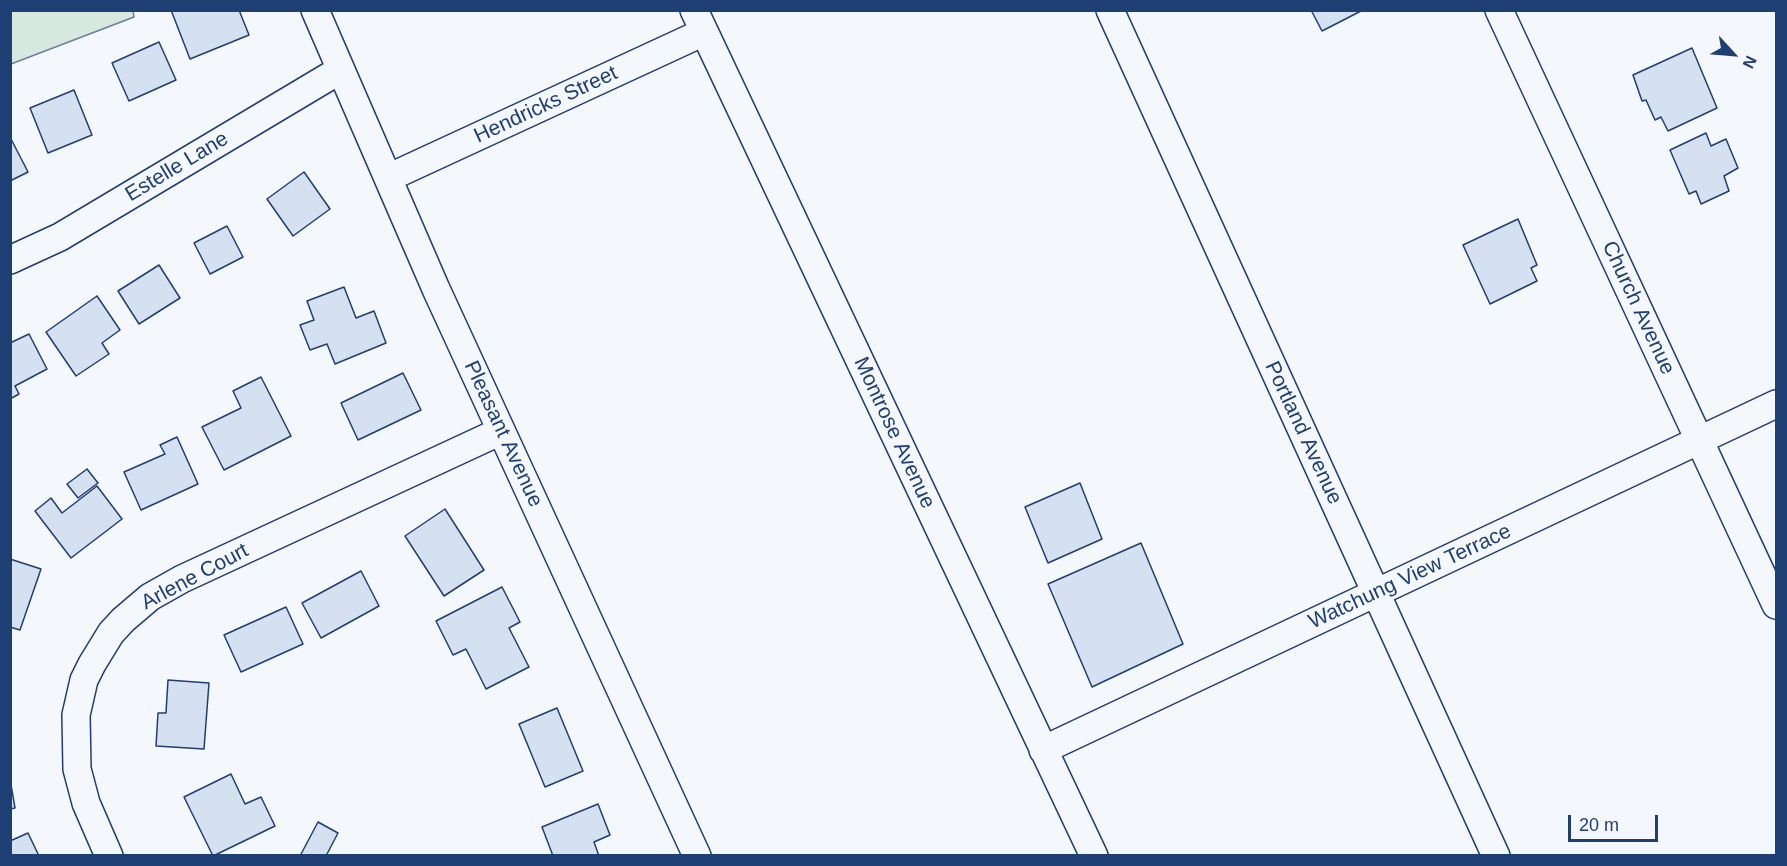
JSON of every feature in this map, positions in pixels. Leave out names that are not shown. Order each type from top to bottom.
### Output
[{"type":"street","name":"Pleasant Avenue","points":[[315,10],[501,431],[697,855]]},
{"type":"street","name":"Portland Avenue","points":[[1110,10],[1497,855]]},
{"type":"street","name":"Church Avenue","points":[[1499,10],[1776,606]]},
{"type":"street","name":"Hendricks Street","points":[[388,178],[699,21]]},
{"type":"street","name":"Montrose Avenue","points":[[699,21],[1094,855]]},
{"type":"street","name":"Estelle Lane","points":[[10,260],[60,237],[340,70]]},
{"type":"street","name":"Watchung View Terrace","points":[[1044,750],[1776,404]]},
{"type":"street","name":"Arlene Court","points":[[109,855],[86,803],[77,770],[76,715],[84,680],[111,633],[123,620],[150,597],[182,579],[501,431]]},
{"type":"shaded area","points":[[10,11],[133,11],[134,17],[11,64]]},
{"type":"building","points":[[171,10],[239,10],[249,35],[190,59]]},
{"type":"building","points":[[1311,10],[1363,10],[1322,31]]},
{"type":"building","points":[[159,42],[176,80],[129,101],[112,63]]},
{"type":"building","points":[[1692,48],[1717,108],[1668,131],[1661,117],[1655,120],[1646,100],[1642,101],[1633,75]]},
{"type":"building","points":[[74,90],[92,135],[48,153],[30,108]]},
{"type":"building","points":[[1706,133],[1711,146],[1726,139],[1738,168],[1724,176],[1729,191],[1701,204],[1696,191],[1689,194],[1670,150]]},
{"type":"building","points":[[10,137],[28,172],[10,181]]},
{"type":"building","points":[[304,172],[330,209],[293,236],[267,199]]},
{"type":"building","points":[[1518,219],[1537,265],[1531,268],[1537,281],[1490,304],[1463,245]]},
{"type":"building","points":[[227,226],[243,257],[210,274],[194,243]]},
{"type":"building","points":[[159,265],[180,298],[139,324],[118,291]]},
{"type":"building","points":[[344,287],[356,318],[374,311],[386,343],[335,364],[327,344],[310,350],[300,325],[314,320],[307,301]]},
{"type":"building","points":[[97,296],[120,330],[102,343],[109,354],[76,376],[46,332]]},
{"type":"building","points":[[29,334],[47,369],[15,386],[19,394],[10,399],[10,343]]},
{"type":"building","points":[[403,373],[421,410],[358,440],[341,403]]},
{"type":"building","points":[[261,377],[291,436],[224,470],[202,427],[241,408],[233,391]]},
{"type":"building","points":[[177,437],[198,484],[141,510],[124,472],[165,454],[160,445]]},
{"type":"building","points":[[87,469],[98,483],[78,498],[67,484]]},
{"type":"building","points":[[1080,483],[1102,539],[1048,563],[1025,507]]},
{"type":"building","points":[[97,486],[122,519],[71,558],[35,511],[51,498],[62,513]]},
{"type":"building","points":[[445,509],[484,570],[444,596],[405,536]]},
{"type":"building","points":[[1141,543],[1183,644],[1092,687],[1048,584]]},
{"type":"building","points":[[10,559],[41,569],[20,630],[10,627]]},
{"type":"building","points":[[361,571],[379,606],[321,638],[302,603]]},
{"type":"building","points":[[502,587],[520,622],[509,628],[529,667],[486,689],[466,649],[453,655],[436,621]]},
{"type":"building","points":[[286,607],[303,644],[241,672],[224,635]]},
{"type":"building","points":[[168,680],[209,683],[204,749],[156,746],[158,713],[166,713]]},
{"type":"building","points":[[557,708],[583,771],[545,787],[519,724]]},
{"type":"building","points":[[231,774],[245,804],[261,797],[275,826],[213,856],[184,797]]},
{"type":"building","points":[[10,779],[15,808],[10,809]]},
{"type":"building","points":[[598,804],[610,835],[594,842],[599,856],[553,856],[542,827]]},
{"type":"building","points":[[318,822],[338,833],[327,854],[329,856],[300,856]]},
{"type":"building","points":[[28,833],[39,856],[10,856],[10,841]]}]
